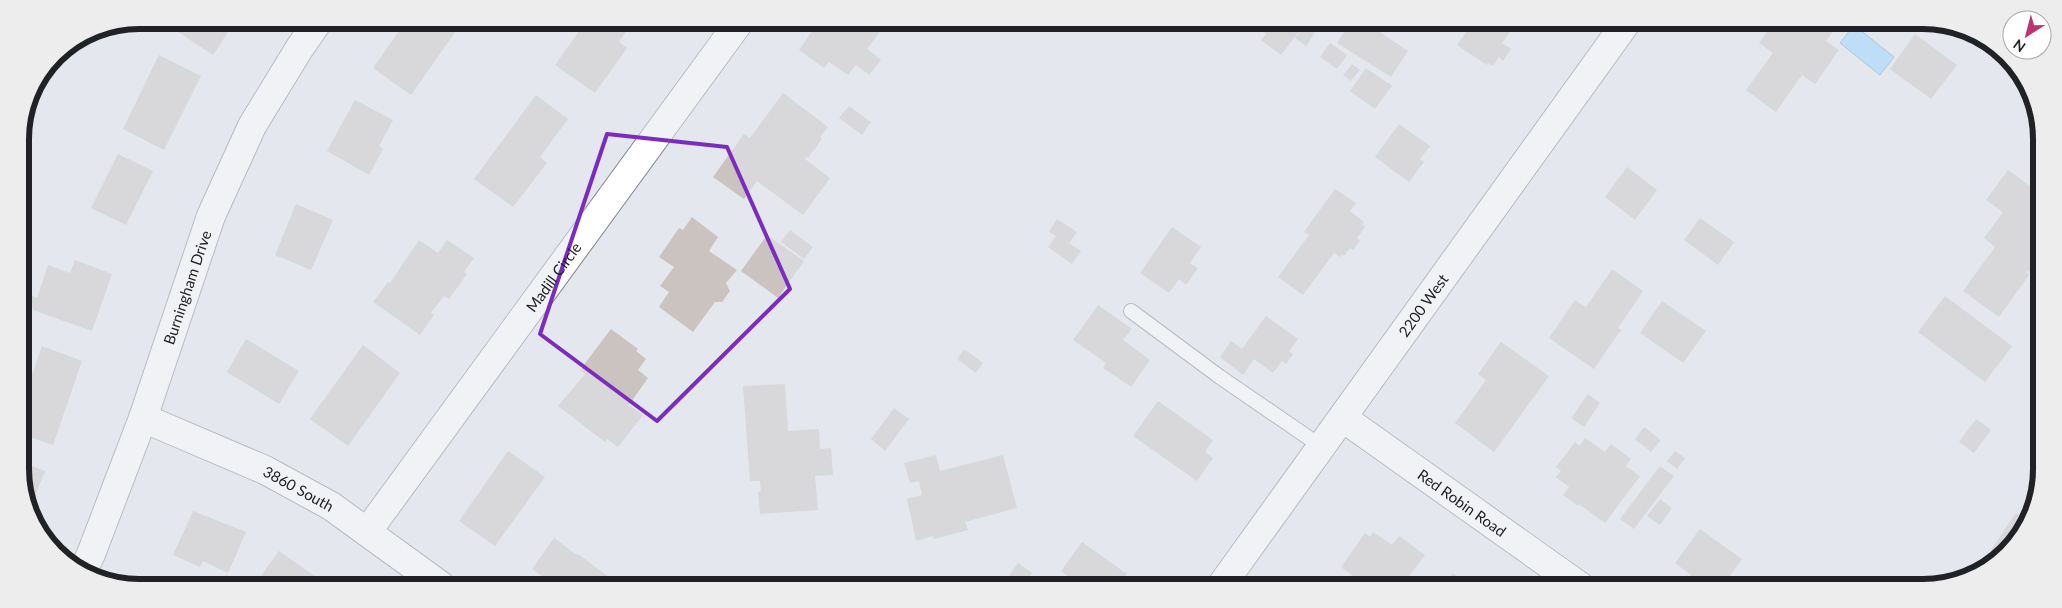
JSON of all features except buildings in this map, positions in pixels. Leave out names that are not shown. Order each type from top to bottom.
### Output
[{"type":"street","name":"Burningham Drive","points":[[86,565],[143,418],[211,216],[252,126],[313,29]]},
{"type":"street","name":"Madill Circle","points":[[367,532],[734,29]]},
{"type":"street","name":"2200 West","points":[[1225,579],[1622,29]]},
{"type":"street","name":"3860 South","points":[[143,418],[265,470],[331,506],[432,579]]},
{"type":"street","name":"Red Robin Road","points":[[1343,418],[1570,579]]},
{"type":"lane","points":[[1131,311],[1220,377],[1322,447]]},
{"type":"highlighted area","points":[[607,134],[727,147],[790,289],[657,421],[540,334]]},
{"type":"water","points":[[1851,29],[1859,29],[1894,57],[1880,75],[1840,43]]}]
